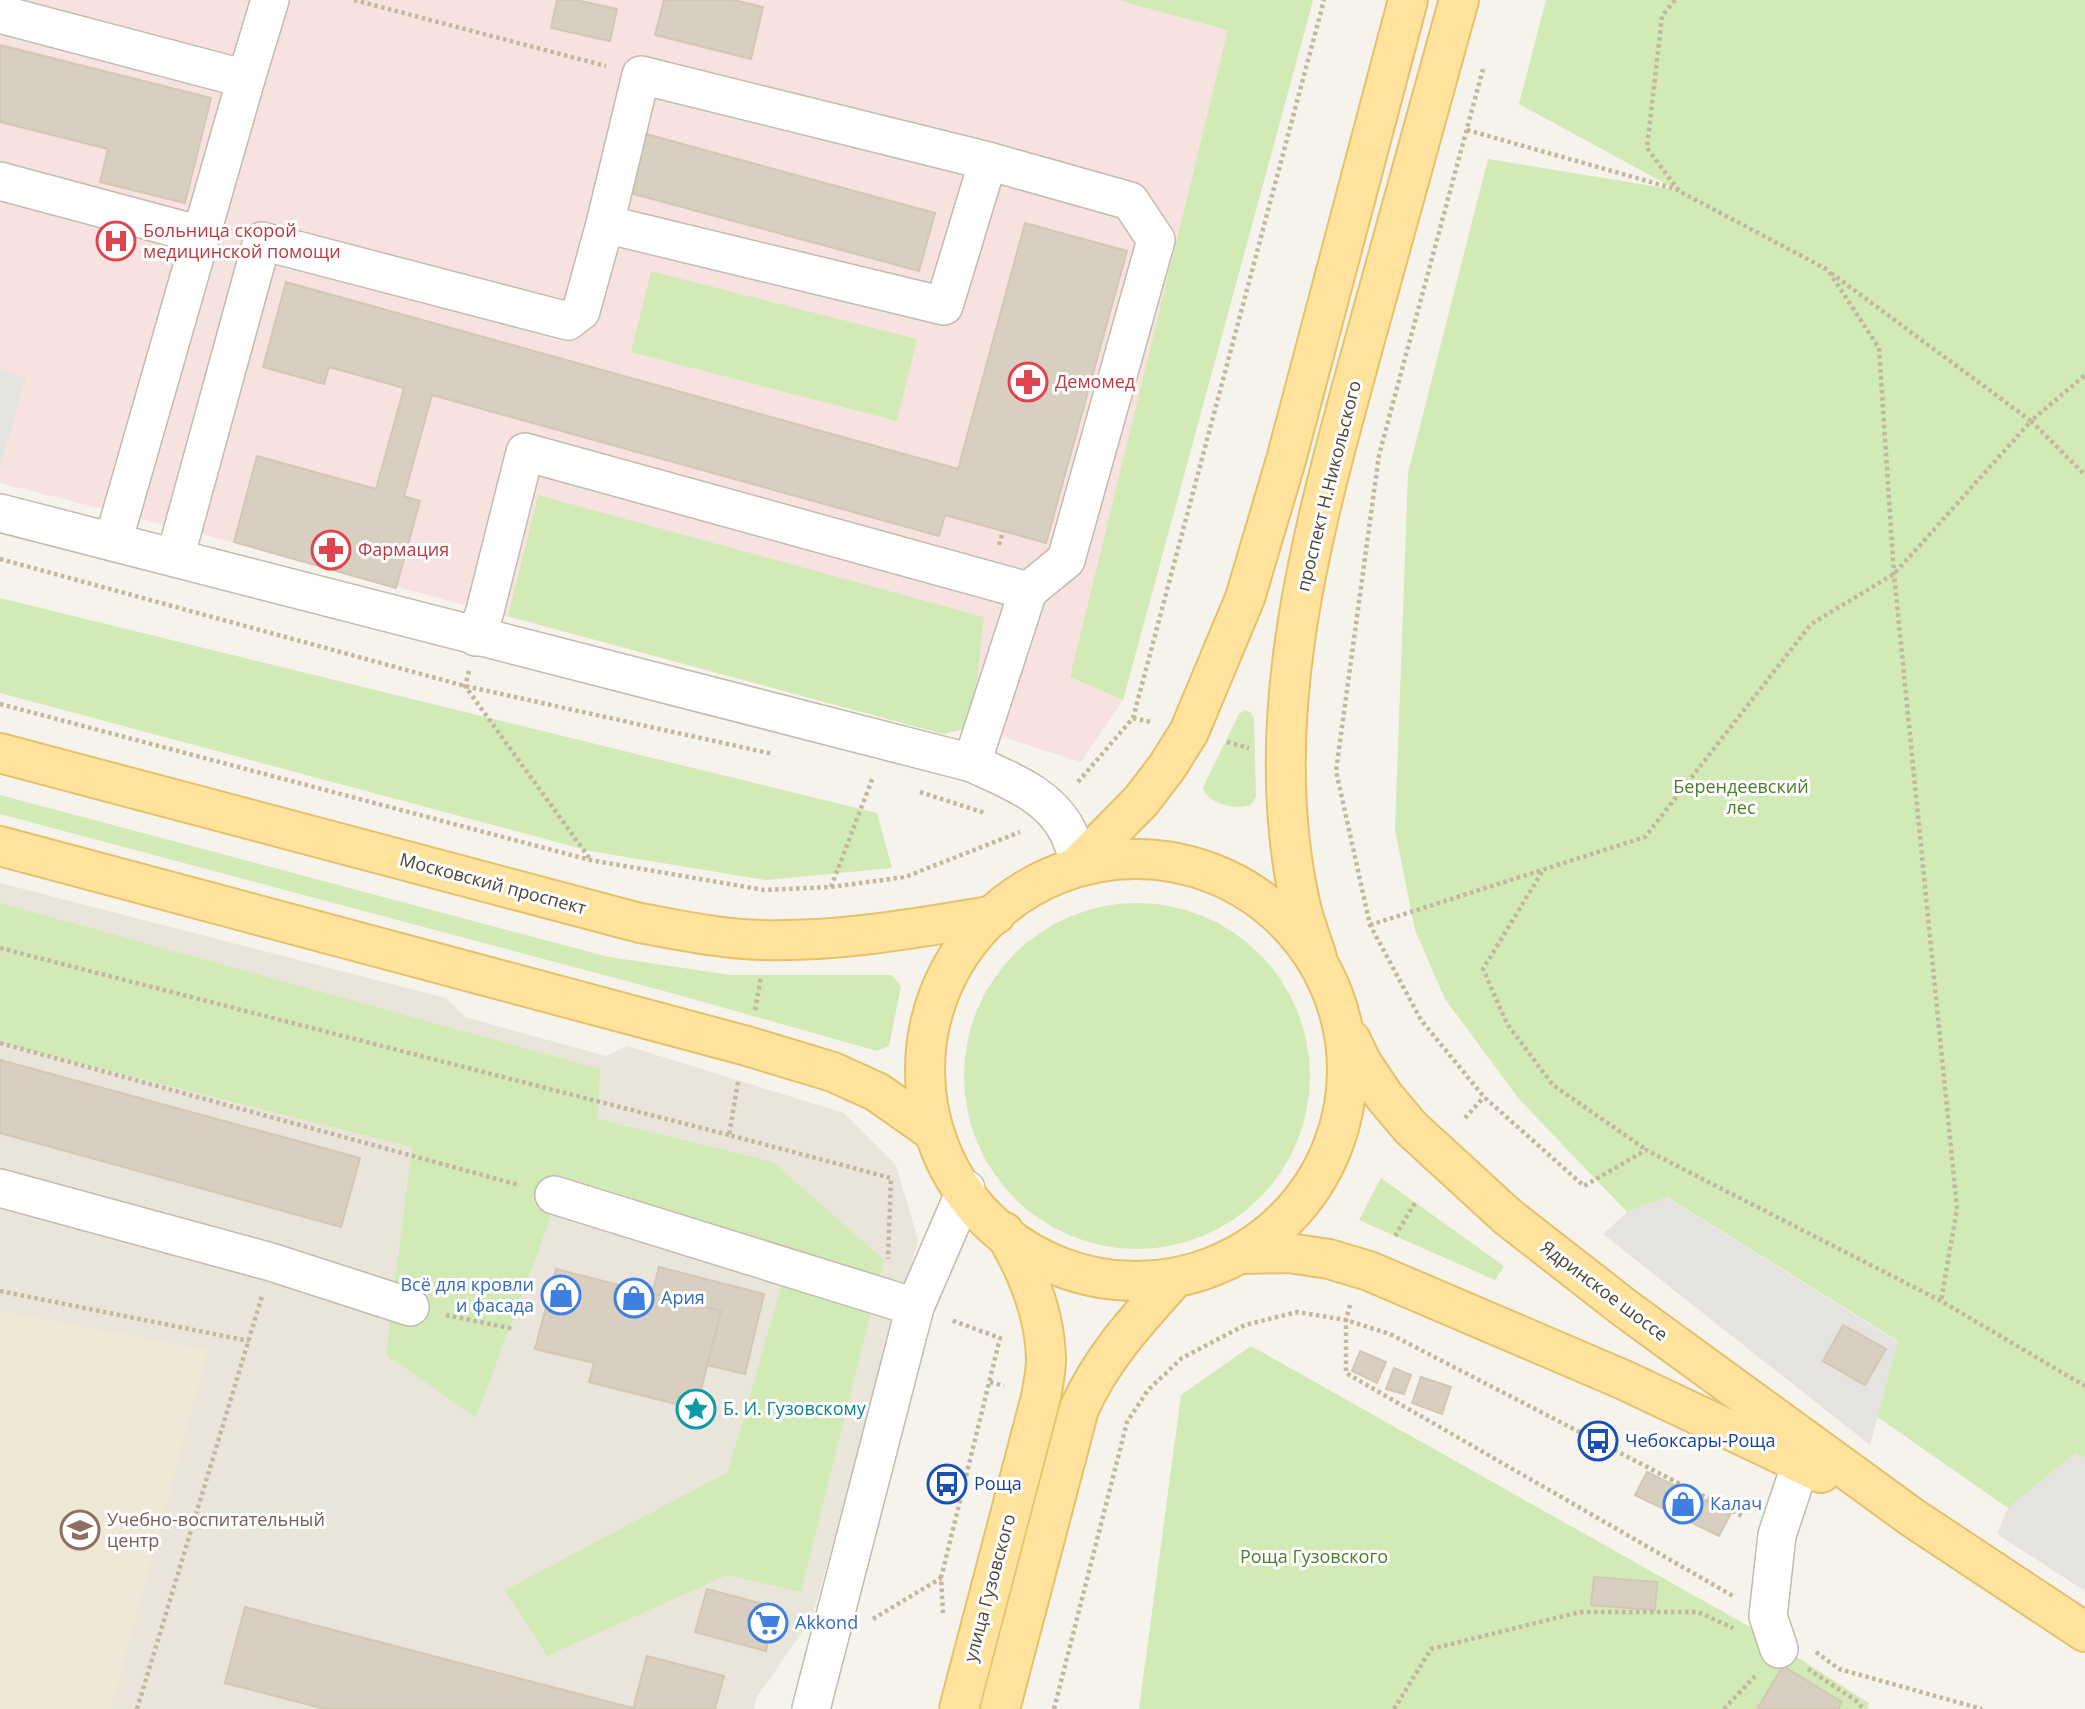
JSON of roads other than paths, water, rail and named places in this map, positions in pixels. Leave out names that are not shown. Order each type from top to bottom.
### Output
[{"type":"main road","points":[[1080,863],[1141,801],[1189,732],[1245,598],[1286,460],[1408,0]]},
{"type":"main road","name":"проспект Н.Никольского","points":[[1324,980],[1301,908],[1290,841],[1286,757],[1290,679],[1303,591],[1337,442],[1459,0]]},
{"type":"main road","name":"Московский проспект","points":[[0,753],[640,923],[727,938],[832,938],[912,929],[995,915]]},
{"type":"main road","points":[[0,846],[833,1072],[877,1092],[931,1130]]},
{"type":"main road","points":[[1116,855],[1156,855],[1188,864],[1225,880],[1262,907],[1286,931],[1324,980],[1341,1019],[1348,1058],[1349,1100],[1340,1137],[1325,1169],[1304,1199],[1278,1227],[1242,1254],[1210,1269],[1173,1280],[1139,1284],[1103,1280],[1069,1271],[1033,1252],[1002,1227],[966,1189],[948,1163],[931,1130],[924,1087],[927,1045],[936,1000],[951,968],[995,915],[1049,878],[1080,863],[1116,855]]},
{"type":"main road","name":"Ядринское шоссе","points":[[1341,1019],[1362,1063],[1404,1120],[1441,1158],[1508,1217],[1626,1309],[1913,1518],[2085,1632]]},
{"type":"main road","name":"улица Гузовского","points":[[959,1709],[1041,1397],[1046,1361],[1041,1315],[1020,1257],[1002,1227]]},
{"type":"main road","name":"Ядринское шоссе","points":[[1242,1254],[1289,1252],[1329,1259],[1369,1271],[1624,1380],[1913,1518]]},
{"type":"main road","points":[[1000,1709],[1079,1409],[1089,1384],[1106,1359],[1173,1280]]},
{"type":"street","points":[[113,542],[270,0]]},
{"type":"street","points":[[0,14],[246,79]]},
{"type":"street","points":[[174,558],[262,240],[568,321],[580,311],[605,223],[641,75],[988,160],[1130,201],[1156,240],[1066,560],[1028,590],[972,763]]},
{"type":"street","points":[[605,223],[944,306],[988,160]]},
{"type":"street","points":[[0,181],[201,235]]},
{"type":"street","points":[[476,637],[489,597],[525,452],[1028,590]]},
{"type":"street","points":[[0,513],[972,763],[1028,789],[1052,809],[1067,830],[1080,863]]},
{"type":"street","points":[[0,1188],[271,1262],[410,1307]]},
{"type":"street","points":[[811,1709],[932,1313],[966,1189]]},
{"type":"street","points":[[554,1195],[932,1313]]},
{"type":"street","points":[[1774,1632],[1777,1535],[1801,1463]]},
{"type":"place","name":"Больница скорой медицинской помощи","points":[[116,241]]},
{"type":"place","name":"Демомед","points":[[1028,382]]},
{"type":"place","name":"Фармация","points":[[331,550]]},
{"type":"place","name":"Всё для кровли и фасада","points":[[561,1295]]},
{"type":"place","name":"Ария","points":[[634,1298]]},
{"type":"place","name":"Б. И. Гузовскому","points":[[696,1409]]},
{"type":"place","name":"Чебоксары-Роща","points":[[1598,1441]]},
{"type":"place","name":"Роща","points":[[947,1484]]},
{"type":"place","name":"Калач","points":[[1683,1504]]},
{"type":"place","name":"Учебно-воспитательный центр","points":[[80,1530]]},
{"type":"place","name":"Akkond","points":[[768,1623]]},
{"type":"park label","name":"Берендеевский лес","points":[[1741,797]]},
{"type":"park label","name":"Роща Гузовского","points":[[1314,1557]]}]
